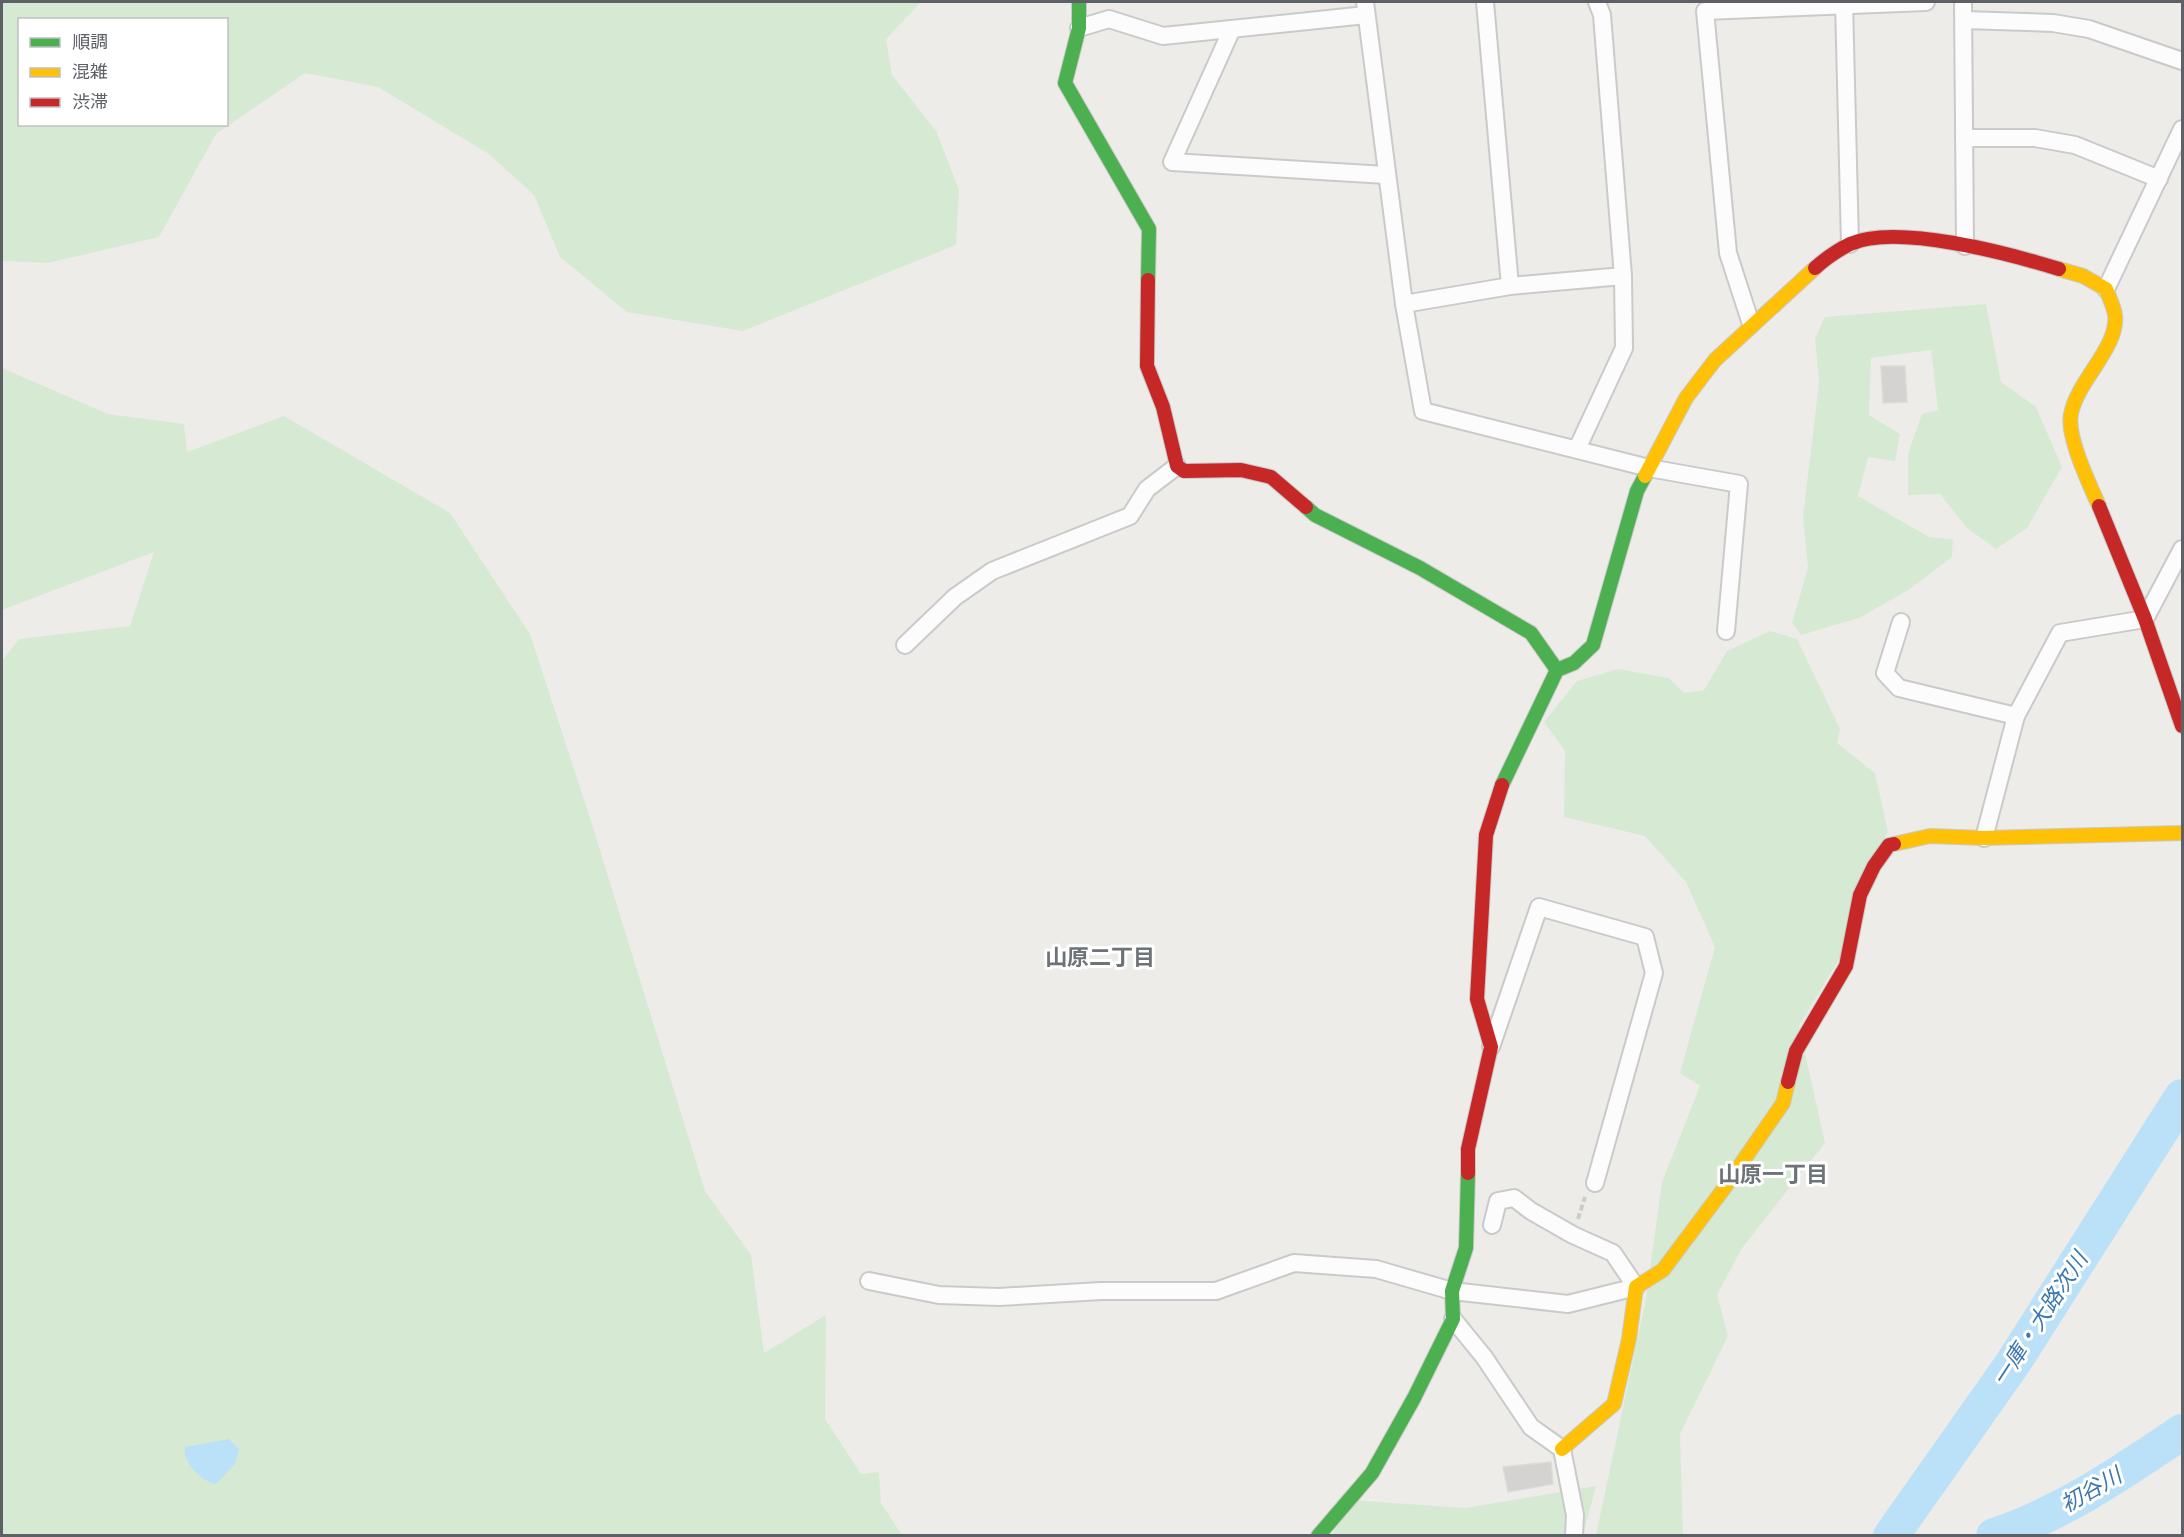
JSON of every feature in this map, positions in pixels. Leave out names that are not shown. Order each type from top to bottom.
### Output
[{"type":"street","points":[[1080,2],[1079,28],[1065,84],[1149,229],[1147,366],[1162,407],[1177,466],[1184,471],[1241,470],[1271,477],[1281,483],[1315,514],[1420,568],[1531,633],[1557,670]]},
{"type":"street","points":[[1485,2],[1510,286]]},
{"type":"street","points":[[1576,449],[1624,348],[1623,276],[1602,15],[1597,2]]},
{"type":"street","points":[[1751,324],[1728,253],[1705,11],[1844,3],[1926,2]]},
{"type":"street","points":[[1963,2],[1965,246]]},
{"type":"street","points":[[1844,3],[1850,243]]},
{"type":"street","points":[[1079,28],[1109,20],[1164,36],[1232,29],[1366,8],[1404,303],[1423,411],[1650,468],[1739,484],[1726,631]]},
{"type":"street","points":[[1964,20],[2053,23],[2089,29],[2182,61]]},
{"type":"street","points":[[1232,29],[1172,162],[1386,175]]},
{"type":"street","points":[[2106,289],[2182,129]]},
{"type":"street","points":[[1964,138],[2035,138],[2074,145],[2158,179]]},
{"type":"street","points":[[1491,1047],[1477,999],[1486,835],[1501,786],[1557,670],[1574,663],[1593,645],[1637,491],[1686,398],[1715,360],[1751,324],[1818,265],[1850,243],[1877,238],[1904,237],[1965,246],[2083,276],[2106,289],[2115,315],[2113,335],[2082,385],[2070,416],[2077,453],[2145,619],[2182,726]]},
{"type":"street","points":[[1404,303],[1510,286],[1623,276]]},
{"type":"street","points":[[905,645],[955,597],[992,571],[1130,516],[1147,489],[1177,466]]},
{"type":"street","points":[[2145,619],[2182,549]]},
{"type":"street","points":[[1984,838],[2016,716],[2060,633],[2145,619]]},
{"type":"street","points":[[1901,622],[1885,673],[1899,688],[2016,716]]},
{"type":"street","points":[[869,1281],[949,1296],[1216,1291],[1294,1263],[1376,1269],[1452,1291],[1568,1304],[1636,1287],[1663,1270],[1725,1187],[1783,1103],[1796,1051],[1846,966],[1860,895],[1874,866],[1889,845],[1930,836],[1984,838],[2182,833]]},
{"type":"street","points":[[1318,1536],[1372,1473],[1414,1398],[1453,1319],[1452,1291],[1466,1248],[1468,1149],[1491,1047],[1539,908],[1645,937],[1654,973],[1595,1183]]},
{"type":"street","points":[[1492,1225],[1498,1201],[1514,1198],[1530,1211],[1612,1253],[1636,1287],[1629,1339],[1614,1404],[1562,1449]]},
{"type":"street","points":[[1453,1319],[1484,1357],[1531,1427],[1562,1449],[1575,1515],[1574,1536]]},
{"type":"path","points":[[1573,1235],[1587,1191],[1595,1183]]},
{"type":"green space","points":[[2,2],[921,2],[886,39],[892,75],[936,131],[959,190],[956,245],[743,331],[627,312],[560,257],[534,195],[489,154],[378,87],[305,73],[228,126],[228,18],[18,18],[18,126],[228,126],[216,134],[159,237],[48,263],[2,261]]},
{"type":"green space","points":[[1986,304],[2001,382],[2036,407],[2062,467],[2027,528],[1996,549],[1967,528],[1940,494],[1908,495],[1908,454],[1922,414],[1938,410],[1931,350],[1871,358],[1869,415],[1900,434],[1895,461],[1868,457],[1858,496],[1929,537],[1953,539],[1952,557],[1910,589],[1859,618],[1801,635],[1792,623],[1808,568],[1803,516],[1819,383],[1815,338],[1825,317]]},
{"type":"green space","points":[[2,368],[108,414],[184,424],[187,452],[284,416],[450,513],[530,634],[591,821],[705,1191],[751,1255],[764,1353],[826,1315],[825,1419],[861,1474],[879,1472],[881,1503],[902,1535],[2,1535],[2,661],[19,639],[130,626],[154,552],[2,610]]},
{"type":"green space","points":[[1770,631],[1797,639],[1840,729],[1837,743],[1875,773],[1888,832],[1853,894],[1841,956],[1799,1026],[1825,1143],[1742,1248],[1717,1295],[1728,1336],[1680,1434],[1683,1535],[1596,1535],[1646,1299],[1662,1182],[1700,1086],[1680,1073],[1715,947],[1686,882],[1645,836],[1564,817],[1565,751],[1544,722],[1577,681],[1618,669],[1669,678],[1684,693],[1704,690],[1727,651]]},
{"type":"green space","points":[[1596,1486],[1583,1535],[1332,1536],[1349,1500],[1466,1508]]},
{"type":"water","points":[[229,1439],[239,1449],[235,1464],[216,1484],[199,1475],[190,1465],[185,1447]]},
{"type":"building","points":[[1881,366],[1905,366],[1907,402],[1883,403]]},
{"type":"building","points":[[1551,1462],[1553,1484],[1508,1492],[1503,1467]]},
{"type":"waterway","name":"一庫・大路次川","points":[[1891,1536],[2013,1363],[2182,1097]]},
{"type":"waterway","name":"初谷川","points":[[1994,1536],[2020,1527],[2068,1504],[2182,1432]]},
{"type":"traffic: fast","points":[[1079,2],[1079,28],[1065,83],[1149,229],[1148,280]]},
{"type":"traffic: fast","points":[[1502,785],[1557,670],[1574,663],[1593,645],[1637,491],[1645,476]]},
{"type":"traffic: fast","points":[[1306,507],[1315,515],[1420,568],[1531,633],[1557,670]]},
{"type":"traffic: fast","points":[[1318,1536],[1372,1473],[1414,1398],[1453,1319],[1452,1291],[1466,1248],[1468,1173]]},
{"type":"traffic: slow","points":[[1645,476],[1686,398],[1715,360],[1815,268]]},
{"type":"traffic: slow","points":[[2059,269],[2083,276],[2106,289],[2115,315],[2115,327],[2111,339],[2081,389],[2071,414],[2070,423],[2075,447],[2099,506]]},
{"type":"traffic: slow","points":[[1894,844],[1930,836],[1984,838],[2182,833]]},
{"type":"traffic: slow","points":[[1562,1449],[1614,1404],[1629,1339],[1636,1287],[1663,1270],[1725,1187],[1783,1103],[1788,1082]]},
{"type":"traffic: jam","points":[[1815,268],[1850,244],[1870,238],[1896,237],[1954,243],[2059,269]]},
{"type":"traffic: jam","points":[[1148,280],[1147,366],[1163,407],[1177,466],[1184,471],[1241,470],[1271,477],[1306,507]]},
{"type":"traffic: jam","points":[[2099,506],[2145,619],[2182,726]]},
{"type":"traffic: jam","points":[[1468,1173],[1468,1149],[1491,1047],[1477,999],[1486,835],[1502,785]]},
{"type":"traffic: jam","points":[[1788,1082],[1796,1051],[1846,966],[1860,895],[1874,866],[1889,845],[1894,844]]},
{"type":"district","name":"山原二丁目","points":[[1100,957]]},
{"type":"district","name":"山原一丁目","points":[[1773,1174]]}]
